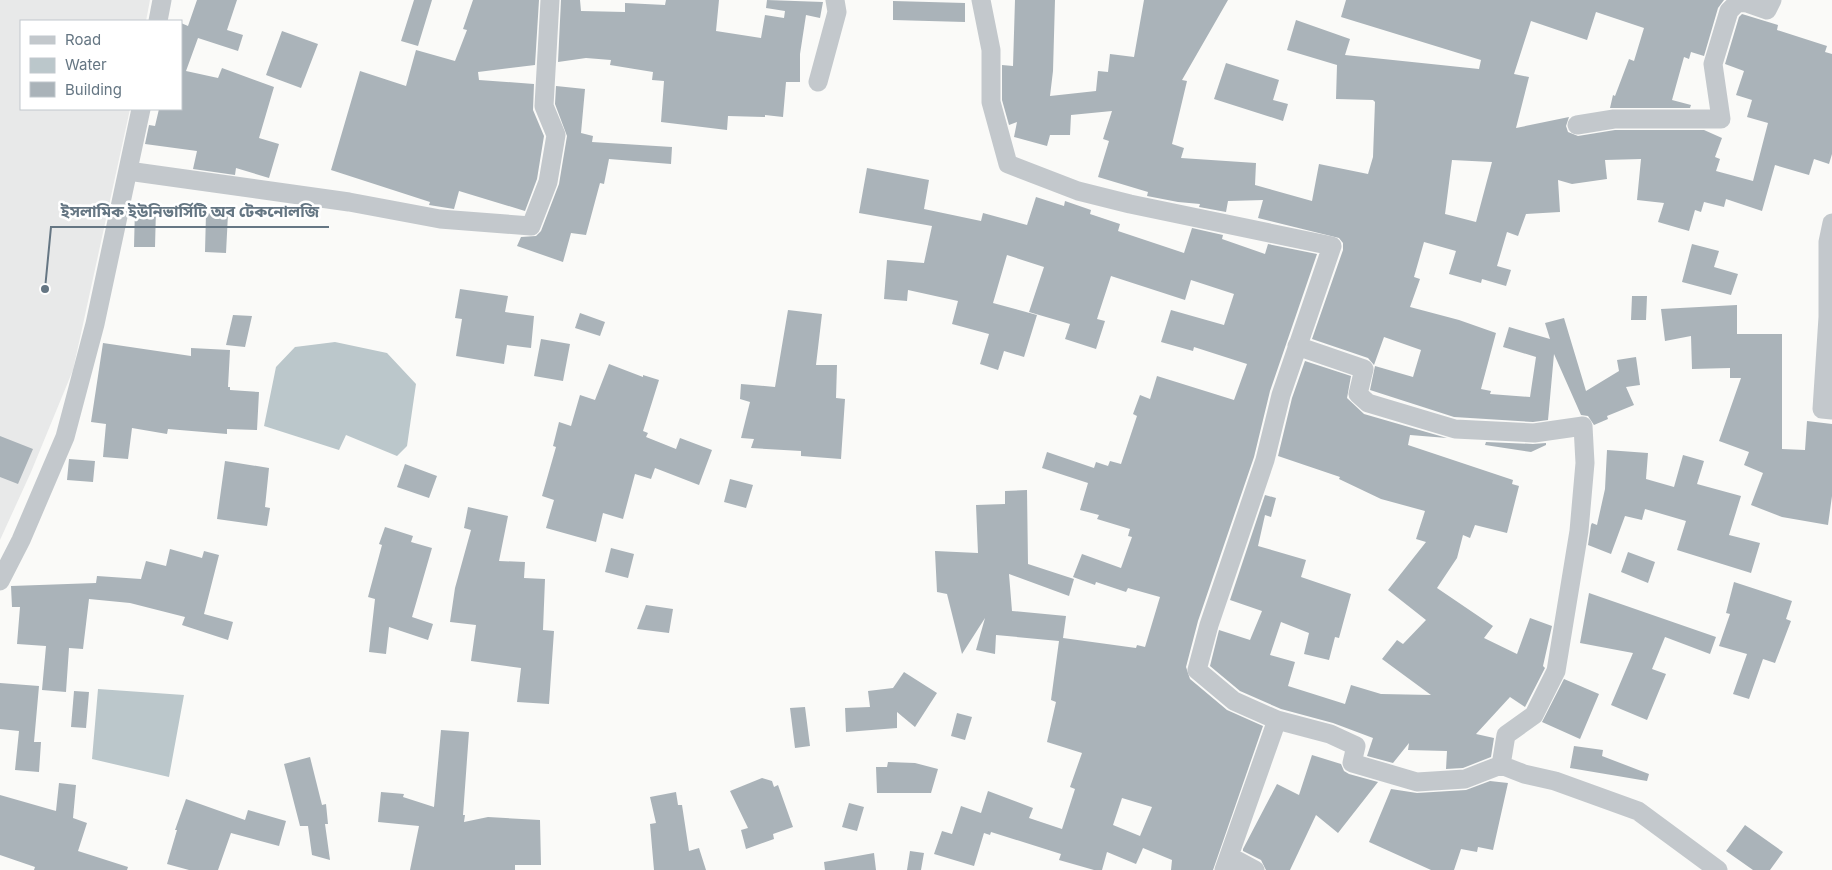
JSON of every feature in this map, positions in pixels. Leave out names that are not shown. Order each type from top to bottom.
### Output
[{"type":"street","points":[[158,20],[162,0]]},
{"type":"street","points":[[128,171],[349,202],[440,218],[531,226],[548,182],[556,135],[544,106],[550,0]]},
{"type":"street","points":[[818,82],[837,12],[835,0]]},
{"type":"street","points":[[981,0],[992,50],[991,102],[1008,164],[1078,191],[1113,200],[1332,246],[1281,395],[1266,460],[1209,625],[1197,670],[1234,701],[1277,720],[1330,734],[1356,746],[1352,763],[1417,782],[1465,779],[1500,765],[1524,774],[1573,787],[1638,811],[1718,870]]},
{"type":"street","points":[[1577,125],[1614,118],[1721,119],[1713,64],[1729,11],[1738,2],[1747,2],[1767,10],[1772,0]]},
{"type":"street","points":[[0,581],[21,540],[64,437],[95,324],[141,110]]},
{"type":"street","points":[[1832,223],[1828,242],[1828,316],[1822,409],[1832,410]]},
{"type":"street","points":[[1297,346],[1364,369],[1358,394],[1368,403],[1455,429],[1534,433],[1583,426],[1585,463],[1579,531],[1556,671],[1534,715],[1506,735],[1500,765]]},
{"type":"street","points":[[1255,870],[1226,863],[1277,720]]},
{"type":"shaded area","points":[[0,0],[150,0],[146,20],[20,20],[20,110],[130,110],[73,370],[31,472],[0,540]]},
{"type":"water","points":[[335,342],[387,353],[416,384],[407,446],[397,456],[346,435],[339,450],[264,426],[276,367],[295,347]]},
{"type":"water","points":[[98,689],[184,695],[169,777],[92,759]]},
{"type":"building","points":[[197,0],[237,0],[227,30],[243,35],[238,51],[198,38],[186,71],[218,78],[222,68],[274,87],[259,138],[279,144],[269,178],[236,168],[235,175],[193,169],[197,151],[145,144],[149,125],[155,126],[159,110],[182,110],[182,23],[188,26]]},
{"type":"building","points":[[414,0],[432,0],[418,46],[401,41]]},
{"type":"building","points":[[473,0],[539,0],[535,65],[478,72],[479,80],[534,84],[533,110],[544,136],[537,179],[525,211],[459,191],[454,209],[429,205],[430,202],[331,170],[360,71],[406,86],[416,50],[455,61],[467,30],[463,29]]},
{"type":"building","points":[[561,0],[580,0],[581,11],[625,12],[625,3],[665,5],[666,0],[719,0],[716,31],[761,38],[765,15],[784,18],[785,11],[766,8],[767,0],[823,2],[820,18],[806,15],[800,54],[800,82],[786,82],[783,117],[765,115],[765,117],[728,116],[727,130],[661,122],[664,81],[652,80],[653,72],[610,65],[611,60],[586,58],[558,62]]},
{"type":"building","points":[[1015,0],[1055,0],[1053,71],[1050,96],[1096,91],[1098,71],[1108,72],[1110,54],[1134,57],[1144,0],[1228,0],[1182,80],[1187,81],[1172,144],[1184,148],[1181,158],[1256,163],[1255,185],[1312,201],[1319,164],[1368,174],[1373,157],[1375,102],[1373,100],[1336,99],[1337,65],[1287,50],[1296,20],[1350,39],[1345,55],[1479,69],[1481,60],[1341,17],[1346,0],[1724,0],[1718,8],[1704,56],[1691,52],[1689,59],[1684,57],[1672,100],[1691,105],[1690,108],[1610,108],[1613,95],[1615,96],[1629,59],[1634,61],[1644,28],[1596,12],[1587,40],[1531,21],[1514,74],[1529,77],[1516,128],[1569,117],[1566,126],[1568,132],[1578,136],[1615,130],[1704,130],[1722,138],[1715,157],[1720,159],[1716,171],[1753,181],[1768,123],[1747,117],[1752,100],[1736,95],[1744,71],[1725,64],[1739,17],[1742,14],[1778,25],[1777,30],[1827,46],[1825,52],[1832,54],[1832,154],[1829,164],[1814,159],[1809,175],[1775,165],[1762,211],[1726,199],[1724,207],[1704,202],[1701,212],[1695,210],[1689,231],[1658,222],[1664,203],[1637,200],[1641,159],[1605,160],[1607,179],[1572,184],[1558,180],[1560,212],[1526,214],[1518,236],[1507,232],[1497,266],[1511,270],[1506,286],[1482,279],[1481,283],[1449,274],[1456,251],[1424,242],[1414,277],[1420,279],[1410,307],[1459,320],[1496,333],[1481,389],[1491,391],[1490,394],[1530,397],[1536,357],[1503,347],[1509,327],[1550,339],[1545,323],[1564,318],[1586,391],[1619,371],[1617,360],[1636,357],[1640,385],[1626,387],[1634,405],[1607,416],[1608,419],[1594,425],[1588,416],[1581,415],[1554,354],[1548,420],[1533,422],[1454,417],[1370,390],[1375,366],[1413,377],[1421,350],[1384,337],[1374,365],[1368,358],[1312,339],[1343,250],[1343,243],[1339,238],[1258,218],[1263,200],[1228,201],[1226,212],[1199,207],[1200,204],[1147,196],[1148,192],[1098,177],[1109,141],[1103,139],[1112,111],[1071,115],[1070,135],[1050,135],[1047,146],[1014,137],[1017,122],[1009,125],[1002,100],[1002,65],[1013,66]],"holes":[[[1452,160],[1492,162],[1476,222],[1445,214]]]},
{"type":"building","points":[[893,1],[965,3],[965,22],[893,20]]},
{"type":"building","points":[[282,31],[318,44],[301,88],[266,75]]},
{"type":"building","points":[[1226,63],[1279,80],[1273,100],[1288,104],[1283,121],[1214,99]]},
{"type":"building","points":[[556,86],[585,89],[581,133],[593,136],[592,142],[672,147],[671,164],[609,159],[604,184],[600,183],[586,235],[571,233],[563,262],[517,246],[521,237],[536,236],[541,231],[559,184],[567,136],[555,104]]},
{"type":"building","points":[[867,168],[929,180],[924,209],[981,221],[983,213],[1027,225],[1036,197],[1064,206],[1065,201],[1091,210],[1090,214],[1120,224],[1118,231],[1184,253],[1192,228],[1223,235],[1222,239],[1265,254],[1268,244],[1317,254],[1270,391],[1254,457],[1198,621],[1186,667],[1190,679],[1227,710],[1263,726],[1213,870],[1171,870],[1172,860],[1143,848],[1136,864],[1107,852],[1102,870],[1094,870],[1059,860],[1061,854],[991,832],[990,835],[984,833],[974,866],[934,854],[942,831],[952,834],[961,806],[981,813],[988,791],[1033,808],[1029,818],[1062,829],[1075,789],[1070,787],[1082,753],[1047,742],[1056,702],[1051,700],[1059,641],[996,635],[995,654],[976,650],[985,618],[962,654],[947,594],[937,592],[935,551],[978,553],[976,505],[1005,504],[1005,491],[1027,490],[1028,564],[1074,579],[1069,596],[1009,574],[1012,611],[1066,616],[1063,638],[1136,648],[1137,645],[1145,647],[1160,597],[1128,588],[1126,592],[1096,582],[1095,585],[1073,577],[1082,554],[1121,568],[1132,537],[1128,536],[1130,529],[1097,519],[1099,515],[1080,510],[1088,483],[1042,468],[1047,452],[1094,468],[1096,462],[1108,466],[1110,461],[1121,464],[1137,416],[1133,414],[1140,395],[1150,399],[1157,376],[1234,400],[1247,364],[1194,347],[1193,351],[1161,342],[1171,310],[1224,325],[1234,294],[1191,280],[1185,300],[1111,276],[1097,319],[1105,321],[1096,349],[1065,339],[1070,324],[1029,312],[1044,267],[1007,255],[993,303],[1037,315],[1024,357],[1004,351],[998,370],[980,364],[989,334],[952,324],[958,301],[908,290],[907,301],[884,299],[887,260],[924,263],[932,226],[859,213]],"holes":[[[1122,798],[1152,807],[1140,836],[1113,825]]]},
{"type":"building","points":[[135,208],[156,209],[155,247],[134,247]]},
{"type":"building","points":[[206,213],[228,214],[226,253],[205,252]]},
{"type":"building","points":[[1692,244],[1719,251],[1714,267],[1738,274],[1731,295],[1682,282]]},
{"type":"building","points":[[460,289],[508,296],[505,312],[534,316],[531,348],[507,345],[504,364],[456,356],[462,319],[455,318]]},
{"type":"building","points":[[1632,296],[1647,296],[1646,320],[1631,320]]},
{"type":"building","points":[[1737,305],[1737,334],[1782,334],[1782,449],[1805,450],[1807,421],[1832,424],[1832,496],[1828,525],[1782,517],[1751,505],[1763,473],[1744,465],[1749,452],[1719,441],[1741,378],[1730,378],[1730,368],[1692,369],[1691,336],[1665,341],[1661,309]]},
{"type":"building","points":[[788,310],[822,314],[816,365],[837,365],[836,398],[845,399],[841,459],[801,456],[801,451],[751,448],[754,439],[741,438],[750,402],[740,399],[741,384],[775,387]]},
{"type":"building","points":[[580,313],[605,322],[600,336],[575,328]]},
{"type":"building","points":[[233,315],[252,316],[245,347],[226,345]]},
{"type":"building","points":[[541,339],[570,344],[563,381],[534,376]]},
{"type":"building","points":[[103,343],[191,356],[191,348],[230,350],[228,387],[230,387],[230,390],[259,392],[257,430],[227,429],[227,434],[168,429],[167,434],[132,428],[128,459],[103,457],[106,424],[91,422]]},
{"type":"building","points":[[1305,361],[1351,376],[1347,398],[1364,414],[1447,438],[1410,435],[1408,445],[1513,480],[1512,484],[1519,486],[1507,533],[1475,525],[1470,538],[1463,535],[1457,558],[1437,588],[1493,626],[1484,638],[1517,654],[1530,618],[1552,626],[1543,666],[1545,668],[1525,707],[1510,697],[1476,734],[1494,738],[1491,757],[1463,768],[1446,769],[1447,751],[1408,750],[1409,743],[1393,763],[1367,756],[1373,738],[1333,723],[1281,709],[1240,691],[1210,666],[1219,630],[1250,640],[1262,611],[1230,600],[1265,495],[1276,498],[1271,517],[1265,515],[1258,546],[1306,560],[1301,577],[1351,594],[1339,638],[1335,637],[1329,660],[1304,654],[1309,633],[1281,622],[1270,655],[1295,662],[1288,686],[1345,704],[1351,685],[1381,694],[1431,695],[1382,659],[1397,640],[1403,644],[1426,620],[1388,590],[1426,542],[1416,539],[1425,511],[1381,499],[1339,479],[1340,477],[1278,456],[1292,398]]},
{"type":"building","points":[[609,364],[643,377],[643,375],[659,380],[643,431],[648,433],[646,437],[676,449],[680,438],[712,450],[699,485],[655,468],[651,479],[635,474],[623,519],[603,513],[596,542],[546,528],[554,500],[542,496],[556,447],[553,446],[559,422],[571,426],[580,395],[595,400]]},
{"type":"building","points":[[0,436],[33,449],[18,484],[0,477]]},
{"type":"building","points":[[1486,442],[1546,443],[1546,445],[1531,452],[1485,445]]},
{"type":"building","points":[[1607,450],[1648,453],[1646,479],[1674,487],[1683,455],[1704,461],[1697,484],[1741,496],[1729,535],[1760,543],[1751,573],[1677,550],[1686,521],[1645,509],[1642,520],[1625,516],[1611,554],[1588,545],[1591,525],[1592,523],[1597,525],[1605,489]]},
{"type":"building","points":[[69,459],[95,461],[93,482],[67,480]]},
{"type":"building","points":[[225,461],[269,468],[265,507],[270,508],[267,526],[217,519]]},
{"type":"building","points":[[405,464],[437,476],[429,498],[397,487]]},
{"type":"building","points":[[730,479],[753,485],[746,508],[724,502]]},
{"type":"building","points":[[468,507],[508,516],[499,561],[525,562],[524,578],[545,579],[543,630],[554,631],[549,704],[517,702],[521,668],[471,661],[476,625],[450,622],[455,588],[471,530],[464,528]]},
{"type":"building","points":[[385,527],[413,536],[411,542],[432,548],[412,617],[433,624],[428,640],[389,627],[386,654],[369,652],[375,599],[368,597],[382,545],[379,544]]},
{"type":"building","points":[[611,548],[634,554],[628,578],[605,572]]},
{"type":"building","points":[[170,549],[202,558],[204,551],[219,555],[204,614],[233,622],[228,640],[182,625],[185,617],[130,603],[89,599],[83,649],[69,648],[66,692],[42,690],[46,646],[17,644],[20,607],[12,607],[11,586],[96,583],[97,576],[141,579],[146,561],[166,566]]},
{"type":"building","points":[[1628,552],[1655,562],[1648,583],[1621,572]]},
{"type":"building","points":[[1734,582],[1792,601],[1786,619],[1791,621],[1775,663],[1763,659],[1749,699],[1733,694],[1747,654],[1719,646],[1730,614],[1726,613]]},
{"type":"building","points":[[1589,593],[1716,637],[1710,654],[1665,637],[1652,669],[1666,674],[1647,720],[1611,705],[1633,653],[1580,643]]},
{"type":"building","points":[[646,605],[673,609],[669,633],[637,629]]},
{"type":"building","points":[[904,672],[937,693],[915,727],[897,712],[897,728],[846,732],[845,708],[870,707],[868,691],[893,688]]},
{"type":"building","points":[[1564,679],[1599,694],[1580,739],[1542,722]]},
{"type":"building","points":[[0,683],[39,686],[34,742],[41,742],[39,772],[15,770],[19,731],[0,729]]},
{"type":"building","points":[[74,691],[89,692],[86,728],[71,727]]},
{"type":"building","points":[[805,707],[810,746],[795,748],[790,708]]},
{"type":"building","points":[[957,713],[972,717],[965,740],[951,736]]},
{"type":"building","points":[[441,730],[469,732],[464,822],[488,817],[540,820],[541,865],[515,865],[515,870],[410,870],[419,826],[378,822],[381,792],[404,794],[403,797],[434,807]]},
{"type":"building","points":[[1574,746],[1603,750],[1602,756],[1649,774],[1647,781],[1570,768]]},
{"type":"building","points":[[1312,755],[1341,764],[1344,771],[1349,774],[1378,782],[1338,833],[1316,815],[1290,870],[1266,870],[1261,860],[1243,851],[1243,849],[1277,784],[1299,795]]},
{"type":"building","points":[[310,757],[322,805],[326,804],[328,824],[325,824],[330,860],[312,855],[308,826],[300,826],[284,764]]},
{"type":"building","points":[[888,762],[915,763],[938,769],[931,793],[877,793],[876,767],[887,767]]},
{"type":"building","points":[[762,778],[772,781],[774,787],[778,785],[793,827],[773,834],[774,839],[746,849],[741,830],[748,828],[730,791]]},
{"type":"building","points":[[1490,781],[1508,783],[1493,850],[1478,847],[1477,852],[1461,849],[1454,870],[1431,870],[1369,842],[1391,789],[1417,793],[1466,790]]},
{"type":"building","points":[[59,783],[76,785],[73,818],[87,823],[78,851],[128,867],[127,870],[34,870],[35,867],[0,855],[0,795],[56,811]]},
{"type":"building","points":[[676,792],[678,805],[682,805],[689,851],[699,848],[706,870],[654,870],[650,824],[656,823],[650,797]]},
{"type":"building","points":[[186,799],[245,820],[248,810],[286,821],[279,846],[231,833],[218,870],[189,870],[167,864],[177,830],[175,830]]},
{"type":"building","points":[[849,803],[864,807],[857,831],[842,827]]},
{"type":"building","points":[[1745,825],[1783,852],[1770,870],[1753,870],[1726,851]]},
{"type":"building","points":[[910,851],[924,853],[921,870],[907,870]]},
{"type":"building","points":[[874,853],[876,870],[825,870],[824,862]]},
{"type":"place","name":"ইসলামিক ইউনিভার্সিটি অব টেকনোলজি","points":[[45,289]]}]
